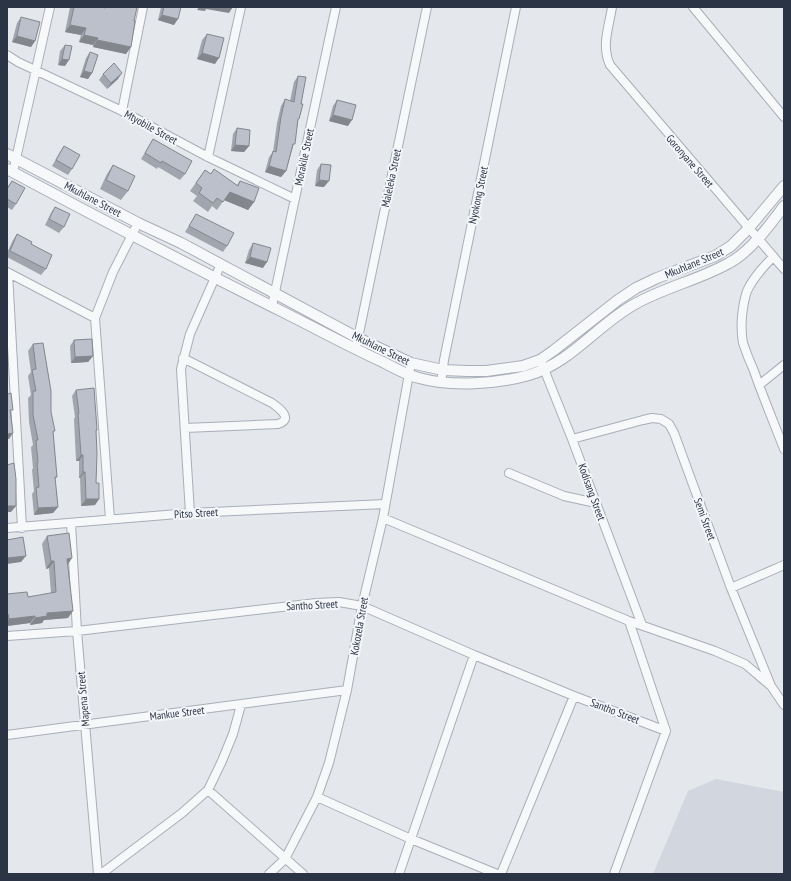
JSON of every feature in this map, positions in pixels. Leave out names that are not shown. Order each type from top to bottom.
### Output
[{"type":"street","points":[[10,170],[11,156],[36,71],[50,7]]},
{"type":"street","points":[[122,110],[143,7]]},
{"type":"street","points":[[208,157],[241,7]]},
{"type":"street","name":"Morakile Street","points":[[272,306],[336,7]]},
{"type":"street","name":"Maleleka Street","points":[[354,349],[358,338],[427,7]]},
{"type":"street","name":"Nyokong Street","points":[[441,382],[516,7]]},
{"type":"street","name":"Goronyane Street","points":[[612,7],[605,47],[606,57],[610,65],[748,229],[758,238],[784,269]]},
{"type":"street","points":[[693,7],[784,117]]},
{"type":"street","name":"Mtyobile Street","points":[[7,55],[36,71],[122,110],[208,157],[295,199]]},
{"type":"street","name":"Mkuhlane Street","points":[[11,156],[138,223],[181,243],[358,338],[411,363],[443,370],[486,371],[523,366],[540,360],[607,308],[636,288],[657,278],[715,256],[731,246],[748,229],[784,186]]},
{"type":"street","name":"Mkuhlane Street","points":[[10,170],[354,349],[418,378],[441,382],[484,383],[526,376],[545,370],[569,354],[626,309],[654,294],[700,277],[730,263],[744,253],[784,206]]},
{"type":"street","points":[[110,519],[95,318],[113,272],[138,223]]},
{"type":"street","points":[[773,256],[762,268],[747,291],[742,325],[744,343],[784,449]]},
{"type":"street","points":[[190,513],[181,374],[183,358],[190,334],[221,264]]},
{"type":"street","points":[[8,272],[95,318]]},
{"type":"street","points":[[8,272],[22,528]]},
{"type":"street","points":[[183,358],[272,403],[285,415],[285,419],[282,423],[278,424],[185,428]]},
{"type":"street","name":"Kodisang Street","points":[[540,360],[572,439],[642,625]]},
{"type":"street","name":"Kokozela Street","points":[[269,874],[285,859],[317,797],[329,763],[348,690],[362,606],[385,504],[411,363]]},
{"type":"street","points":[[759,385],[784,365]]},
{"type":"street","name":"Semi Street","points":[[572,439],[643,420],[661,419],[669,424],[674,433],[731,588],[771,686],[784,705]]},
{"type":"street","points":[[509,473],[564,496],[596,503]]},
{"type":"street","name":"Pitso Street","points":[[7,528],[22,528],[190,513],[385,504]]},
{"type":"street","points":[[382,518],[629,621],[698,644],[744,664],[771,686]]},
{"type":"street","name":"Mapena Street","points":[[71,523],[77,631],[100,874]]},
{"type":"street","points":[[731,588],[784,565]]},
{"type":"street","name":"Santho Street","points":[[7,636],[77,631],[316,602],[339,602],[362,606],[474,655],[574,696],[666,731]]},
{"type":"street","points":[[614,874],[666,731],[629,621]]},
{"type":"street","points":[[399,874],[474,655]]},
{"type":"street","name":"Mankue Street","points":[[7,735],[348,690]]},
{"type":"street","points":[[501,874],[574,696]]},
{"type":"street","points":[[100,874],[182,813],[208,790],[233,734],[241,705]]},
{"type":"street","points":[[208,790],[303,874]]},
{"type":"street","points":[[317,797],[411,839],[497,874]]},
{"type":"shaded area","points":[[716,779],[784,792],[784,874],[653,874],[688,791]]},
{"type":"building","points":[[74,7],[137,7],[131,47],[97,40],[98,38],[84,35],[86,28],[70,25]]},
{"type":"building","points":[[164,7],[181,7],[178,19],[162,15]]},
{"type":"building","points":[[21,17],[40,22],[35,41],[17,36]]},
{"type":"building","points":[[207,34],[224,38],[219,58],[202,53]]},
{"type":"building","points":[[65,45],[72,46],[69,60],[62,59]]},
{"type":"building","points":[[90,52],[98,55],[92,73],[84,71]]},
{"type":"building","points":[[114,63],[122,73],[111,83],[103,74]]},
{"type":"building","points":[[298,76],[306,77],[301,104],[303,104],[298,119],[295,144],[293,144],[286,171],[269,166],[273,151],[276,152],[285,99],[294,102]]},
{"type":"building","points":[[337,100],[356,105],[352,120],[333,115]]},
{"type":"building","points":[[237,128],[250,130],[249,146],[235,145]]},
{"type":"building","points":[[153,139],[192,161],[185,174],[162,161],[161,163],[145,153]]},
{"type":"building","points":[[64,146],[80,155],[72,169],[56,160]]},
{"type":"building","points":[[321,164],[331,165],[329,181],[319,180]]},
{"type":"building","points":[[113,165],[135,176],[128,191],[106,180]]},
{"type":"building","points":[[214,169],[238,186],[240,181],[259,188],[254,202],[230,192],[223,202],[217,198],[213,203],[199,193],[202,188],[196,183],[205,170],[211,174]]},
{"type":"building","points":[[12,181],[25,188],[16,204],[7,199],[7,189]]},
{"type":"building","points":[[55,207],[70,214],[64,227],[49,219]]},
{"type":"building","points":[[196,214],[234,233],[227,246],[189,226]]},
{"type":"building","points":[[17,234],[32,242],[31,244],[52,255],[46,269],[10,251]]},
{"type":"building","points":[[253,243],[271,248],[267,262],[250,257]]},
{"type":"building","points":[[92,339],[93,356],[75,357],[74,340]]},
{"type":"building","points":[[43,343],[51,391],[51,412],[55,431],[53,431],[58,507],[38,508],[36,488],[39,487],[36,440],[38,440],[33,415],[33,391],[36,391],[32,370],[36,369],[33,344]]},
{"type":"building","points":[[94,388],[97,430],[96,483],[99,483],[99,499],[86,499],[85,472],[83,472],[83,455],[81,455],[79,413],[76,390]]},
{"type":"building","points":[[11,393],[13,410],[10,410],[13,433],[7,434],[7,394]]},
{"type":"building","points":[[14,463],[16,479],[16,506],[7,506],[7,465]]},
{"type":"building","points":[[69,533],[72,558],[67,559],[73,611],[47,613],[47,616],[35,618],[35,616],[9,619],[7,614],[7,594],[27,592],[28,597],[56,592],[54,561],[51,561],[47,536]]},
{"type":"building","points":[[23,537],[26,556],[7,558],[7,540]]}]
